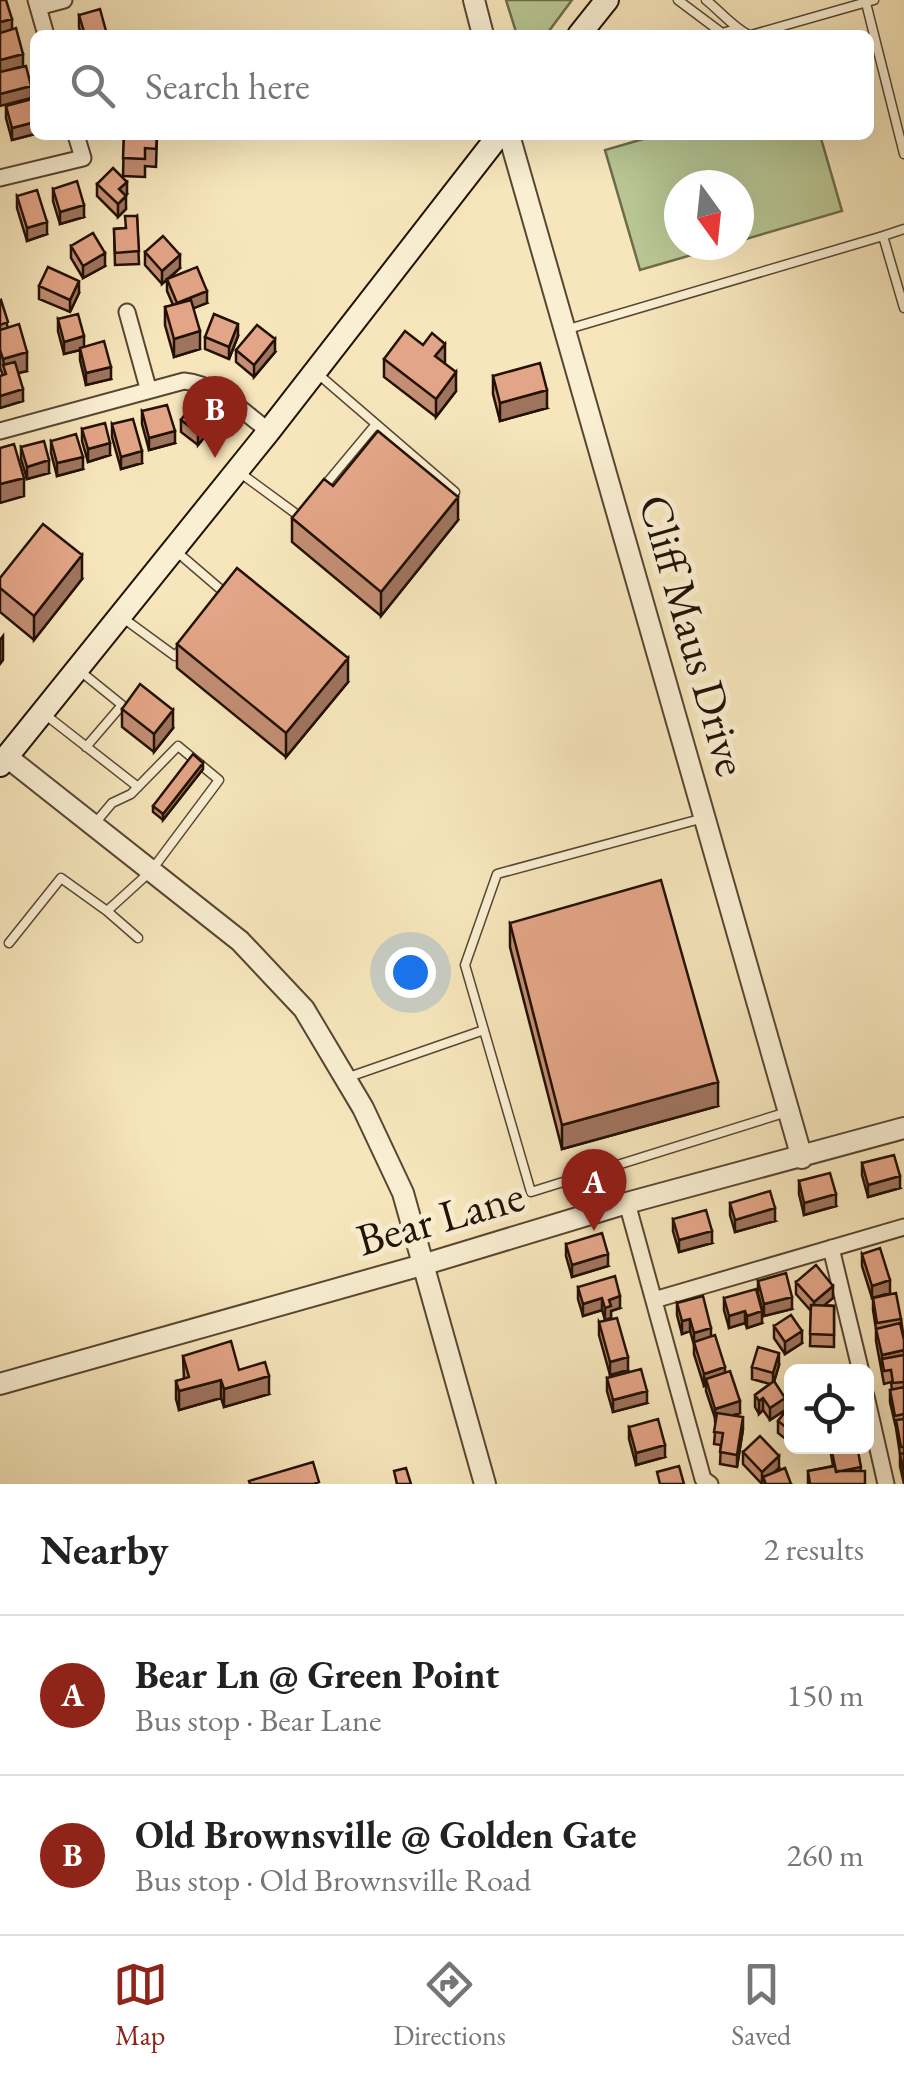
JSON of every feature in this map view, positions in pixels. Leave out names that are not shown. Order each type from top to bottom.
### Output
[{"type":"main road","points":[[583,30],[606,0]]},
{"type":"main road","points":[[2,757],[121,616],[495,140]]},
{"type":"street","points":[[45,30],[37,4],[64,0]]},
{"type":"street","points":[[474,0],[482,30]]},
{"type":"street","points":[[0,178],[82,158],[77,140]]},
{"type":"street","name":"Cliff Maus Drive","points":[[510,140],[802,1158]]},
{"type":"street","points":[[128,312],[148,388]]},
{"type":"street","points":[[0,431],[184,381],[201,382],[268,431]]},
{"type":"street","points":[[2,757],[240,941],[304,1009],[364,1108],[403,1192],[485,1484]]},
{"type":"street","name":"Bear Lane","points":[[0,1384],[627,1203],[904,1128]]},
{"type":"street","points":[[627,1203],[704,1478],[710,1484]]},
{"type":"street","points":[[654,1300],[904,1227]]},
{"type":"street","points":[[831,1248],[859,1364]]},
{"type":"street","points":[[874,1431],[886,1484]]},
{"type":"lane","points":[[678,0],[718,30]]},
{"type":"lane","points":[[696,14],[706,0],[732,20],[736,29],[732,30]]},
{"type":"lane","points":[[768,30],[870,1],[904,154]]},
{"type":"lane","points":[[565,330],[904,229]]},
{"type":"lane","points":[[883,236],[904,308]]},
{"type":"lane","points":[[315,372],[455,492]]},
{"type":"lane","points":[[237,470],[298,517],[376,424]]},
{"type":"lane","points":[[174,549],[227,593]]},
{"type":"lane","points":[[217,606],[237,582]]},
{"type":"lane","points":[[121,616],[176,656],[186,644]]},
{"type":"lane","points":[[78,669],[122,706],[86,747]]},
{"type":"lane","points":[[42,712],[138,788]]},
{"type":"lane","points":[[93,826],[112,803],[138,788],[178,746],[219,780],[151,870],[107,911]]},
{"type":"lane","points":[[705,818],[497,874],[465,965],[531,1192],[789,1111]]},
{"type":"lane","points":[[9,943],[61,878],[138,938]]},
{"type":"lane","points":[[345,1078],[484,1030]]},
{"type":"green space","points":[[506,0],[572,0],[550,30],[515,30]]},
{"type":"green space","points":[[640,140],[821,140],[842,211],[754,237],[754,170],[664,170],[664,260],[674,260],[640,270],[605,150]]},
{"type":"building","points":[[0,0],[6,0],[12,19],[0,22]]},
{"type":"building","points":[[100,9],[106,30],[84,30],[79,15]]},
{"type":"building","points":[[16,28],[23,54],[0,60],[0,33]]},
{"type":"building","points":[[26,66],[30,86],[0,94],[0,72]]},
{"type":"building","points":[[30,100],[30,123],[12,128],[6,106]]},
{"type":"building","points":[[124,140],[157,140],[156,149],[145,148],[145,159],[123,158]]},
{"type":"building","points":[[113,168],[127,182],[119,189],[126,196],[118,204],[97,184]]},
{"type":"building","points":[[77,181],[84,205],[60,212],[53,189]]},
{"type":"building","points":[[37,190],[47,222],[27,228],[17,196]]},
{"type":"building","points":[[125,216],[137,216],[139,251],[115,253],[114,229],[126,228]]},
{"type":"building","points":[[93,233],[105,253],[83,266],[71,246]]},
{"type":"building","points":[[163,236],[180,255],[162,271],[145,252]]},
{"type":"building","points":[[48,267],[79,281],[70,300],[39,286]]},
{"type":"building","points":[[197,267],[207,291],[177,303],[167,279]]},
{"type":"building","points":[[191,300],[200,331],[174,339],[165,307]]},
{"type":"building","points":[[0,301],[8,322],[0,325]]},
{"type":"building","points":[[78,314],[84,336],[64,342],[58,319]]},
{"type":"building","points":[[214,314],[238,324],[229,347],[205,337]]},
{"type":"building","points":[[19,324],[27,352],[3,359],[0,330]]},
{"type":"building","points":[[257,325],[275,339],[254,365],[236,350]]},
{"type":"building","points":[[405,331],[423,345],[432,333],[445,344],[435,356],[456,372],[436,399],[384,359]]},
{"type":"building","points":[[104,341],[111,367],[86,373],[80,348]]},
{"type":"building","points":[[15,362],[23,389],[0,396],[0,376],[6,374],[3,365]]},
{"type":"building","points":[[540,363],[547,390],[500,403],[493,376]]},
{"type":"building","points":[[192,404],[210,418],[198,433],[181,420]]},
{"type":"building","points":[[167,405],[175,431],[149,438],[142,411]]},
{"type":"building","points":[[133,419],[142,451],[121,457],[112,424]]},
{"type":"building","points":[[105,423],[110,443],[88,449],[82,429]]},
{"type":"building","points":[[378,431],[458,497],[381,592],[292,518],[324,479],[333,486]]},
{"type":"building","points":[[76,434],[83,457],[57,463],[51,441]]},
{"type":"building","points":[[44,441],[49,460],[27,467],[21,447]]},
{"type":"building","points":[[14,444],[24,478],[0,484],[0,448]]},
{"type":"building","points":[[43,524],[82,555],[34,616],[0,588],[0,578]]},
{"type":"building","points":[[237,568],[348,658],[286,733],[177,644]]},
{"type":"building","points":[[140,684],[173,710],[154,734],[122,709]]},
{"type":"building","points":[[193,754],[203,763],[163,814],[153,806]]},
{"type":"building","points":[[661,880],[718,1082],[562,1125],[510,923]]},
{"type":"building","points":[[894,1155],[900,1176],[868,1185],[862,1163]]},
{"type":"building","points":[[830,1173],[836,1194],[804,1203],[799,1181]]},
{"type":"building","points":[[770,1191],[775,1208],[735,1220],[730,1203]]},
{"type":"building","points":[[706,1210],[712,1231],[679,1240],[673,1219]]},
{"type":"building","points":[[602,1233],[608,1254],[572,1265],[566,1244]]},
{"type":"building","points":[[880,1248],[890,1280],[872,1286],[862,1254]]},
{"type":"building","points":[[816,1265],[833,1286],[814,1302],[796,1282]]},
{"type":"building","points":[[786,1273],[792,1297],[764,1304],[758,1281]]},
{"type":"building","points":[[615,1276],[620,1296],[609,1300],[611,1306],[605,1308],[602,1298],[583,1304],[578,1287]]},
{"type":"building","points":[[756,1289],[762,1311],[729,1316],[724,1298]]},
{"type":"building","points":[[896,1293],[901,1319],[877,1323],[873,1298]]},
{"type":"building","points":[[703,1296],[711,1328],[694,1333],[690,1319],[682,1321],[677,1303]]},
{"type":"building","points":[[811,1305],[834,1306],[834,1335],[810,1334]]},
{"type":"building","points":[[791,1315],[802,1331],[785,1342],[774,1326]]},
{"type":"building","points":[[617,1318],[628,1357],[610,1362],[599,1322]]},
{"type":"building","points":[[900,1323],[904,1350],[882,1355],[876,1329]]},
{"type":"building","points":[[715,1335],[725,1367],[704,1374],[694,1342]]},
{"type":"building","points":[[231,1341],[239,1370],[265,1362],[269,1376],[224,1389],[221,1380],[179,1391],[176,1381],[189,1377],[183,1356]]},
{"type":"building","points":[[758,1347],[779,1353],[773,1373],[752,1367]]},
{"type":"building","points":[[904,1355],[904,1382],[893,1383],[891,1370],[884,1371],[882,1359]]},
{"type":"building","points":[[641,1369],[647,1391],[613,1400],[607,1378]]},
{"type":"building","points":[[730,1371],[740,1401],[715,1409],[706,1379]]},
{"type":"building","points":[[774,1381],[784,1399],[770,1408],[755,1395]]},
{"type":"building","points":[[904,1387],[904,1414],[895,1416],[890,1390]]},
{"type":"building","points":[[717,1413],[743,1417],[737,1455],[720,1452],[723,1433],[714,1432]]},
{"type":"building","points":[[658,1419],[665,1445],[636,1453],[629,1427]]},
{"type":"building","points":[[904,1419],[904,1447],[901,1447],[896,1420]]},
{"type":"building","points":[[760,1436],[779,1456],[762,1472],[743,1452]]},
{"type":"building","points":[[833,1454],[859,1454],[861,1467],[836,1472]]},
{"type":"building","points":[[313,1462],[319,1482],[314,1484],[249,1481]]},
{"type":"building","points":[[679,1466],[684,1484],[660,1484],[657,1472]]},
{"type":"building","points":[[835,1466],[836,1471],[865,1471],[865,1484],[810,1484],[808,1471]]},
{"type":"building","points":[[406,1468],[411,1484],[397,1484],[394,1471]]},
{"type":"building","points":[[785,1468],[791,1484],[766,1484],[763,1477]]},
{"type":"place","name":"Old Brownsville @ Golden Gate","points":[[215,458]]},
{"type":"place","name":"Bear Ln @ Green Point","points":[[594,1231]]}]
